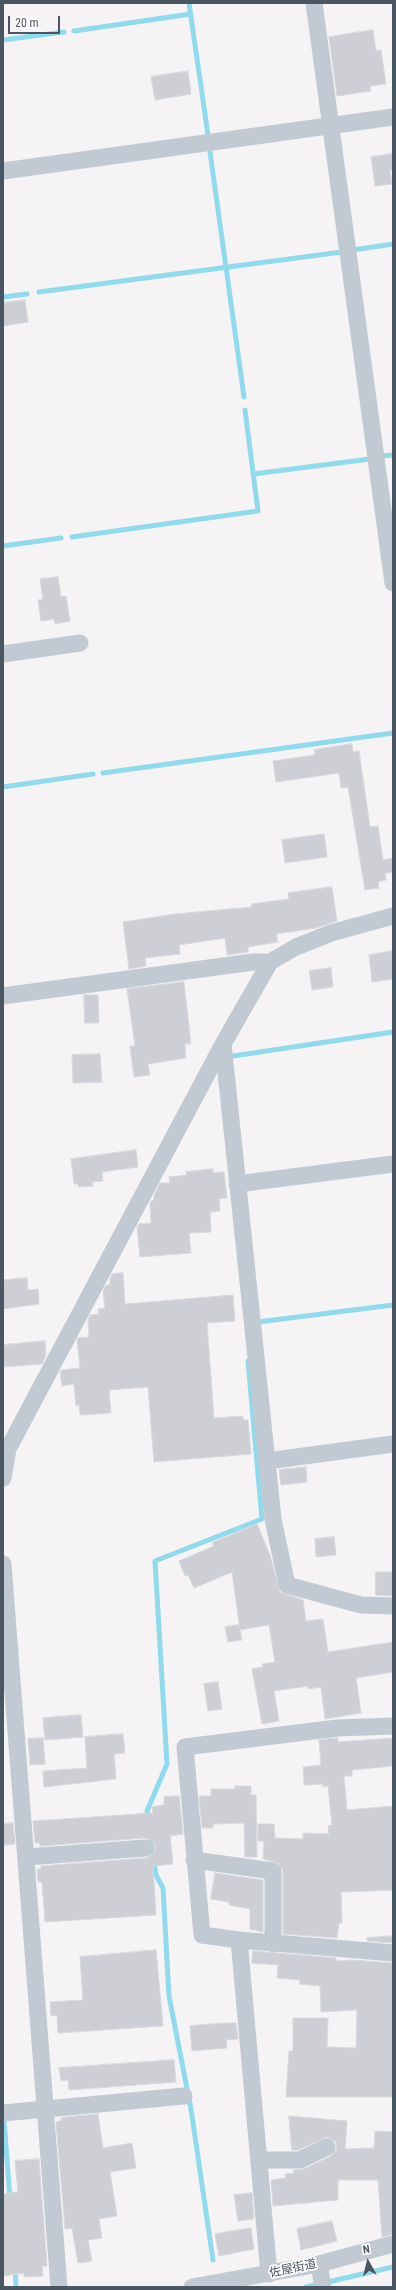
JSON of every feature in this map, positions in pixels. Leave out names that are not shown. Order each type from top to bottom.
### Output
[{"type":"street","points":[[314,3],[393,583]]},
{"type":"street","points":[[3,171],[393,117]]},
{"type":"street","points":[[3,654],[80,643]]},
{"type":"street","points":[[3,996],[253,962],[270,962],[296,947],[331,933],[393,916]]},
{"type":"street","points":[[3,1478],[9,1437],[223,1044],[270,962]]},
{"type":"street","points":[[223,1044],[273,1519],[287,1586],[361,1605],[393,1606]]},
{"type":"street","points":[[237,1184],[393,1164]]},
{"type":"street","points":[[267,1460],[393,1444]]},
{"type":"street","points":[[3,1564],[27,1857],[59,2287]]},
{"type":"street","points":[[393,1726],[337,1728],[184,1747],[202,1935],[273,1944],[393,1953]]},
{"type":"street","points":[[27,1857],[144,1848]]},
{"type":"street","points":[[194,1860],[273,1871],[273,1944]]},
{"type":"street","points":[[239,1940],[269,2274]]},
{"type":"street","points":[[3,2113],[184,2096]]},
{"type":"street","points":[[259,2160],[300,2160],[327,2147]]},
{"type":"street","name":"佐屋街道","points":[[192,2287],[269,2274],[321,2276],[393,2244]]},
{"type":"building","points":[[373,30],[376,51],[381,50],[386,84],[370,86],[371,91],[337,96],[329,37]]},
{"type":"building","points":[[188,71],[191,94],[155,100],[151,77]]},
{"type":"building","points":[[392,154],[393,170],[390,170],[392,184],[375,186],[371,157]]},
{"type":"building","points":[[25,300],[28,322],[3,326],[3,303]]},
{"type":"building","points":[[58,577],[61,597],[66,596],[70,621],[55,624],[54,619],[41,621],[38,600],[43,599],[40,579]]},
{"type":"building","points":[[352,744],[353,752],[359,751],[370,827],[378,826],[383,860],[393,858],[393,872],[385,873],[386,880],[378,882],[379,888],[365,890],[348,787],[341,788],[339,773],[276,782],[273,761],[315,755],[314,750]]},
{"type":"building","points":[[324,834],[327,857],[285,863],[282,840]]},
{"type":"building","points":[[332,887],[337,921],[316,928],[276,934],[278,942],[248,947],[248,952],[227,955],[225,938],[179,945],[180,954],[145,958],[146,966],[129,969],[123,922],[175,914],[252,907],[251,904],[289,899],[288,893]]},
{"type":"building","points":[[393,951],[393,979],[372,982],[369,955]]},
{"type":"building","points":[[331,968],[333,987],[312,990],[309,971]]},
{"type":"building","points":[[184,982],[191,1044],[185,1044],[186,1058],[148,1064],[150,1075],[134,1077],[130,1046],[135,1046],[127,989]]},
{"type":"building","points":[[84,995],[98,995],[99,1023],[85,1023]]},
{"type":"building","points":[[100,1054],[102,1082],[73,1083],[72,1055]]},
{"type":"building","points":[[136,1150],[138,1167],[102,1172],[103,1181],[92,1182],[93,1186],[79,1187],[78,1184],[74,1184],[71,1159]]},
{"type":"building","points":[[213,1169],[213,1173],[224,1172],[227,1198],[219,1199],[220,1211],[210,1212],[211,1232],[189,1233],[191,1253],[140,1257],[137,1227],[139,1224],[151,1223],[150,1204],[151,1201],[154,1200],[154,1195],[160,1183],[170,1183],[169,1177],[187,1175],[186,1172]]},
{"type":"building","points":[[123,1273],[125,1304],[233,1295],[235,1321],[207,1323],[214,1418],[243,1416],[243,1420],[248,1420],[251,1454],[154,1462],[148,1387],[109,1390],[111,1413],[80,1415],[79,1405],[76,1406],[74,1384],[62,1386],[60,1372],[62,1370],[80,1368],[77,1340],[78,1338],[89,1337],[88,1320],[90,1315],[99,1314],[98,1309],[105,1308],[103,1291],[106,1285],[110,1285],[112,1274]]},
{"type":"building","points":[[27,1278],[28,1290],[38,1289],[39,1304],[3,1309],[4,1280]]},
{"type":"building","points":[[45,1341],[46,1355],[42,1364],[3,1367],[3,1345]]},
{"type":"building","points":[[306,1467],[307,1482],[281,1485],[279,1470]]},
{"type":"building","points":[[257,1524],[270,1555],[280,1592],[303,1600],[306,1621],[323,1619],[328,1652],[393,1642],[393,1672],[356,1678],[361,1713],[325,1719],[321,1687],[308,1689],[308,1686],[274,1691],[279,1721],[262,1724],[252,1669],[263,1667],[262,1664],[275,1662],[269,1625],[240,1630],[232,1572],[194,1588],[188,1575],[185,1576],[179,1561],[214,1546],[212,1543]]},
{"type":"building","points":[[334,1537],[336,1555],[316,1557],[315,1539]]},
{"type":"building","points":[[376,1572],[393,1572],[393,1596],[376,1595]]},
{"type":"building","points":[[239,1625],[242,1640],[228,1642],[225,1627]]},
{"type":"building","points":[[218,1682],[222,1709],[208,1711],[204,1684]]},
{"type":"building","points":[[81,1715],[83,1737],[45,1740],[43,1718]]},
{"type":"building","points":[[123,1734],[125,1753],[114,1754],[116,1779],[44,1787],[43,1771],[87,1768],[85,1737]]},
{"type":"building","points":[[43,1738],[45,1764],[30,1765],[28,1739]]},
{"type":"building","points":[[338,1738],[338,1742],[393,1738],[393,1766],[352,1770],[352,1776],[344,1776],[347,1810],[393,1806],[393,1890],[341,1892],[342,1923],[339,1923],[337,1938],[283,1934],[283,1871],[278,1863],[263,1859],[264,1841],[258,1841],[258,1824],[274,1824],[275,1838],[303,1839],[303,1833],[329,1834],[328,1826],[332,1825],[328,1786],[323,1787],[323,1784],[304,1785],[303,1767],[321,1765],[319,1740]]},
{"type":"building","points":[[235,1786],[251,1786],[251,1795],[256,1795],[257,1857],[245,1857],[244,1823],[213,1824],[213,1828],[202,1828],[199,1796],[211,1796],[211,1789],[235,1789]]},
{"type":"building","points":[[179,1796],[183,1834],[170,1836],[173,1864],[153,1866],[156,1915],[45,1922],[42,1882],[38,1882],[37,1869],[41,1869],[41,1866],[146,1858],[154,1853],[155,1847],[150,1839],[144,1838],[40,1846],[40,1843],[35,1843],[33,1821],[153,1813],[152,1807],[164,1805],[164,1797]]},
{"type":"building","points":[[13,1823],[15,1844],[3,1845],[3,1824]]},
{"type":"building","points":[[215,1873],[263,1880],[263,1932],[250,1929],[250,1909],[229,1905],[229,1902],[211,1899]]},
{"type":"building","points":[[393,1936],[393,1943],[367,1941],[367,1938]]},
{"type":"building","points":[[156,1950],[163,2026],[58,2033],[57,2015],[51,2016],[50,2002],[83,2000],[80,1957]]},
{"type":"building","points":[[253,1951],[336,1958],[336,1961],[353,1960],[393,1963],[393,2097],[286,2097],[289,2051],[293,2051],[293,2018],[328,2018],[327,2047],[356,2048],[357,2010],[321,2012],[320,1986],[299,1984],[300,1980],[277,1978],[278,1965],[252,1963]]},
{"type":"building","points":[[236,2023],[238,2039],[226,2040],[227,2048],[192,2051],[190,2026]]},
{"type":"building","points":[[174,2060],[176,2082],[69,2090],[68,2080],[61,2081],[59,2068]]},
{"type":"building","points":[[98,2114],[103,2148],[132,2143],[136,2168],[110,2172],[117,2216],[99,2219],[102,2238],[88,2240],[92,2261],[78,2263],[72,2228],[65,2229],[56,2122],[61,2121],[61,2118]]},
{"type":"building","points":[[289,2116],[347,2121],[345,2149],[374,2148],[375,2131],[393,2132],[393,2234],[382,2237],[378,2180],[338,2180],[338,2200],[273,2206],[271,2180],[286,2178],[285,2174],[294,2173],[293,2170],[304,2169],[331,2156],[337,2148],[336,2142],[327,2137],[298,2150],[292,2150]]},
{"type":"building","points":[[39,2159],[47,2266],[42,2266],[43,2276],[24,2277],[24,2273],[3,2276],[3,2194],[18,2192],[15,2161]]},
{"type":"building","points":[[252,2193],[254,2219],[238,2221],[234,2195]]},
{"type":"building","points":[[332,2221],[337,2241],[301,2250],[297,2229]]},
{"type":"building","points":[[251,2228],[254,2249],[219,2256],[215,2234]]},
{"type":"waterway","points":[[189,3],[208,135]]},
{"type":"waterway","points":[[74,31],[191,14]]},
{"type":"waterway","points":[[3,40],[64,32]]},
{"type":"waterway","points":[[210,152],[244,397]]},
{"type":"waterway","points":[[353,250],[393,244]]},
{"type":"waterway","points":[[39,292],[342,252]]},
{"type":"waterway","points":[[3,297],[27,294]]},
{"type":"waterway","points":[[72,537],[258,511],[245,410]]},
{"type":"waterway","points":[[381,456],[393,455]]},
{"type":"waterway","points":[[253,474],[370,459]]},
{"type":"waterway","points":[[3,546],[61,538]]},
{"type":"waterway","points":[[103,773],[393,733]]},
{"type":"waterway","points":[[3,787],[93,774]]},
{"type":"waterway","points":[[233,1056],[393,1032]]},
{"type":"waterway","points":[[258,1322],[393,1305]]},
{"type":"waterway","points":[[148,1819],[147,1811],[167,1764],[155,1561],[262,1519],[248,1361]]},
{"type":"waterway","points":[[150,1835],[156,1875],[163,1888],[169,1996],[191,2109],[213,2260]]},
{"type":"waterway","points":[[4,2120],[10,2199]]},
{"type":"waterway","points":[[306,2287],[393,2267]]},
{"type":"waterway","points":[[15,2269],[16,2284]]}]
